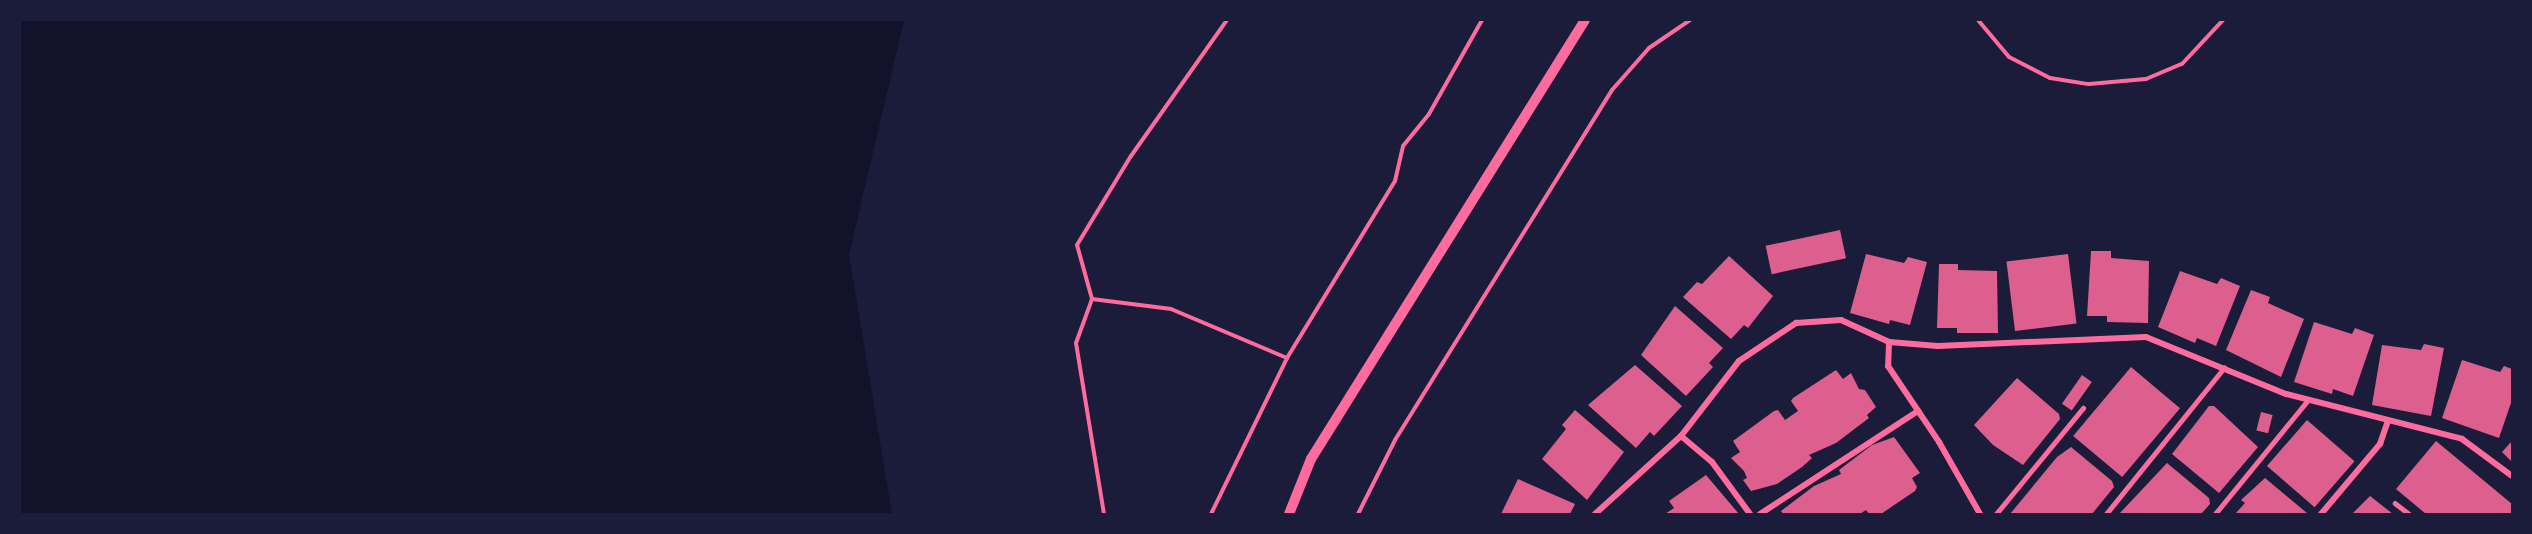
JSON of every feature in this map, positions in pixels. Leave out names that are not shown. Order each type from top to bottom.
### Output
[{"type":"street","points":[[1289,514],[1311,459],[1585,20]]},
{"type":"street","points":[[1595,514],[1681,436],[1739,361],[1796,323],[1841,320],[1889,342],[1938,346],[2146,337],[2308,400],[2462,440],[2512,476]]},
{"type":"street","points":[[1889,342],[1888,366],[1980,514]]},
{"type":"street","points":[[1760,514],[1918,411]]},
{"type":"street","points":[[2321,514],[2380,444],[2388,421]]},
{"type":"street","points":[[1681,436],[1712,462],[1750,514]]},
{"type":"lane","points":[[2106,514],[2224,369]]},
{"type":"lane","points":[[2215,514],[2308,400]]},
{"type":"lane","points":[[1996,514],[2084,408]]},
{"type":"lane","points":[[2395,502],[2409,514]]},
{"type":"path","points":[[1104,514],[1076,343],[1092,299],[1077,245],[1131,156],[1227,20]]},
{"type":"path","points":[[1211,514],[1287,358],[1395,181],[1403,146],[1430,114],[1482,20]]},
{"type":"path","points":[[1358,514],[1395,440],[1612,90],[1649,48],[1690,20]]},
{"type":"path","points":[[1978,20],[2009,57],[2050,78],[2089,84],[2146,79],[2182,64],[2223,20]]},
{"type":"path","points":[[1092,299],[1171,309],[1287,358]]},
{"type":"shaded area","points":[[20,20],[904,20],[849,255],[892,514],[20,514]]},
{"type":"building","points":[[1840,230],[1846,258],[1772,274],[1766,246]]},
{"type":"building","points":[[2091,251],[2111,251],[2111,258],[2149,261],[2148,323],[2107,322],[2107,316],[2087,316]]},
{"type":"building","points":[[1866,254],[1904,263],[1908,257],[1927,262],[1910,325],[1890,320],[1889,324],[1850,313]]},
{"type":"building","points":[[2068,254],[2077,323],[2015,331],[2006,262]]},
{"type":"building","points":[[1729,256],[1773,296],[1748,328],[1744,325],[1731,339],[1683,297],[1697,282],[1702,284]]},
{"type":"building","points":[[1939,264],[1958,264],[1958,270],[1997,271],[1998,333],[1957,333],[1957,328],[1937,328]]},
{"type":"building","points":[[2180,271],[2217,284],[2221,278],[2240,286],[2216,346],[2197,338],[2195,343],[2158,327]]},
{"type":"building","points":[[2251,290],[2270,297],[2268,303],[2304,319],[2281,377],[2226,350]]},
{"type":"building","points":[[1675,306],[1723,348],[1709,363],[1713,367],[1686,396],[1641,355]]},
{"type":"building","points":[[2314,322],[2352,334],[2355,328],[2374,335],[2353,396],[2333,389],[2332,394],[2294,382]]},
{"type":"building","points":[[2424,344],[2444,348],[2431,416],[2372,405],[2382,345],[2421,350]]},
{"type":"building","points":[[2462,360],[2500,372],[2504,366],[2512,369],[2512,400],[2499,438],[2442,418]]},
{"type":"building","points":[[1635,365],[1682,406],[1654,436],[1650,432],[1636,448],[1588,405]]},
{"type":"building","points":[[2131,367],[2180,408],[2122,477],[2073,436]]},
{"type":"building","points":[[1836,370],[1843,379],[1851,373],[1859,389],[1865,390],[1876,407],[1867,415],[1869,418],[1836,443],[1809,455],[1812,458],[1777,484],[1751,491],[1743,480],[1747,478],[1744,471],[1731,458],[1740,452],[1733,441],[1774,411],[1778,410],[1785,420],[1798,411],[1791,401],[1793,398]]},
{"type":"building","points":[[2082,375],[2092,382],[2072,411],[2062,404]]},
{"type":"building","points":[[2017,378],[2059,414],[2060,419],[2023,465],[1993,445],[1974,425]]},
{"type":"building","points":[[2209,406],[2214,406],[2258,447],[2219,493],[2172,454]]},
{"type":"building","points":[[1575,410],[1624,452],[1587,500],[1542,459],[1566,429],[1562,425]]},
{"type":"building","points":[[2261,412],[2273,415],[2268,433],[2256,430]]},
{"type":"building","points":[[2307,420],[2355,461],[2315,507],[2267,466]]},
{"type":"building","points":[[1894,437],[1920,473],[1912,478],[1917,487],[1915,491],[1881,514],[1869,514],[1866,510],[1860,514],[1783,514],[1781,511],[1814,486],[1841,474],[1839,470],[1872,445]]},
{"type":"building","points":[[2436,441],[2512,504],[2512,514],[2426,514],[2396,489]]},
{"type":"building","points":[[2512,441],[2512,462],[2502,452]]},
{"type":"building","points":[[2071,447],[2112,481],[2114,487],[2092,514],[2010,514],[2057,457]]},
{"type":"building","points":[[2167,463],[2209,498],[2210,504],[2201,514],[2119,514]]},
{"type":"building","points":[[1706,475],[1739,514],[1665,514],[1674,508],[1669,501]]},
{"type":"building","points":[[2265,478],[2307,513],[2235,514],[2245,503],[2241,500]]},
{"type":"building","points":[[1518,479],[1575,504],[1570,514],[1501,514]]},
{"type":"building","points":[[2370,496],[2393,514],[2352,514]]}]
